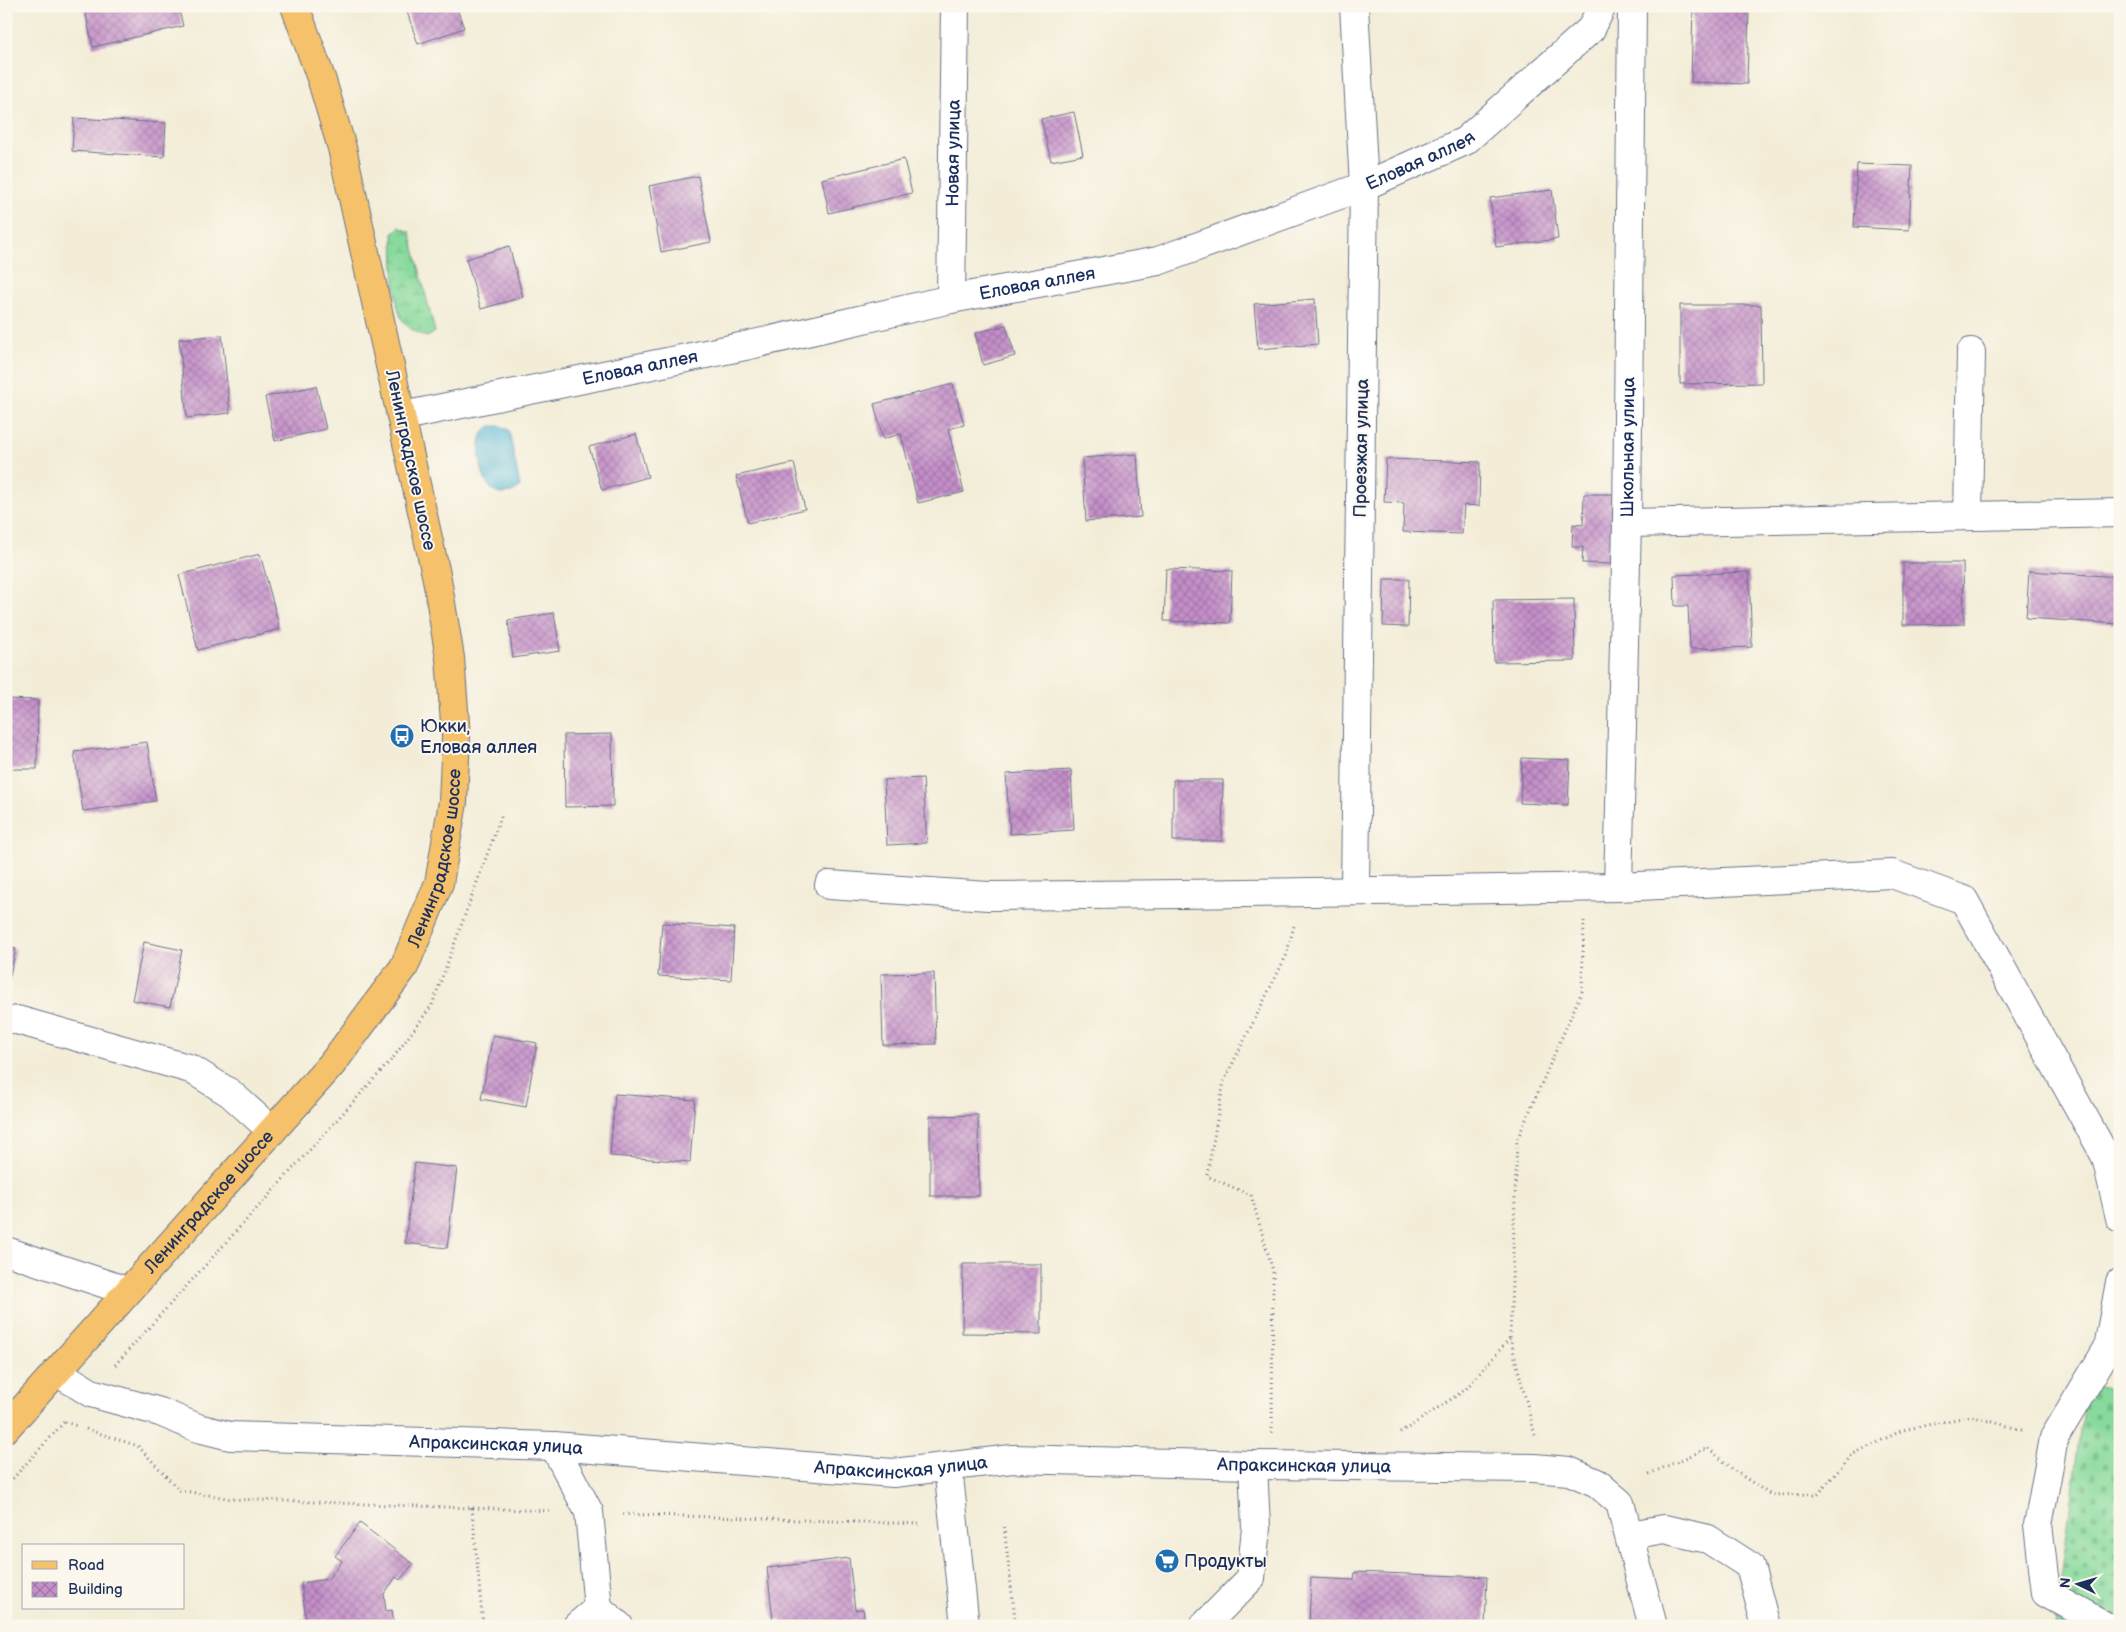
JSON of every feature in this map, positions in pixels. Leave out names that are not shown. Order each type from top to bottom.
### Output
[{"type":"main road","name":"Ленинградское шоссе","points":[[6,1428],[332,1064],[404,967],[438,883],[453,802],[456,736],[450,658],[437,579],[403,416],[342,148],[322,81],[295,6]]},
{"type":"street","name":"Новая улица","points":[[951,299],[955,6]]},
{"type":"street","name":"Проезжая улица","points":[[1354,6],[1364,186],[1355,890]]},
{"type":"street","name":"Еловая аллея","points":[[403,416],[745,346],[951,299],[1158,261],[1364,186],[1465,141],[1591,29],[1602,6]]},
{"type":"street","name":"Школьная улица","points":[[1618,887],[1626,523],[1632,6]]},
{"type":"street","points":[[1968,516],[1970,352]]},
{"type":"street","points":[[1626,523],[2120,512]]},
{"type":"street","points":[[829,884],[988,896],[1618,887],[1892,874],[1964,900],[2113,1161],[2120,1218]]},
{"type":"street","points":[[17,1020],[191,1068],[230,1093],[272,1131]]},
{"type":"street","points":[[6,1251],[127,1291]]},
{"type":"street","points":[[2106,1626],[2046,1593],[2038,1525],[2054,1438],[2108,1348],[2120,1282]]},
{"type":"street","name":"Апраксинская улица","points":[[57,1372],[91,1393],[160,1412],[198,1428],[230,1436],[554,1446],[894,1473],[1012,1459],[1253,1465],[1534,1468],[1568,1471],[1597,1483],[1620,1503],[1653,1626]]},
{"type":"street","points":[[554,1446],[589,1512],[598,1608],[619,1626]]},
{"type":"street","points":[[1204,1626],[1251,1578],[1256,1528],[1253,1465]]},
{"type":"street","points":[[948,1467],[965,1626]]},
{"type":"street","points":[[1630,1535],[1664,1529],[1708,1539],[1750,1566],[1766,1626]]},
{"type":"street","points":[[577,1626],[598,1608]]},
{"type":"path","points":[[1534,1468],[1537,1443],[1510,1338],[1517,1140],[1582,991],[1584,921],[1618,887]]},
{"type":"path","points":[[1272,1442],[1273,1271],[1251,1195],[1207,1176],[1224,1080],[1286,956],[1302,892]]},
{"type":"path","points":[[1394,1437],[1465,1390],[1510,1338]]},
{"type":"path","points":[[1649,1474],[1708,1448],[1771,1495],[1818,1494],[1853,1454],[1903,1430],[1971,1416],[2054,1438]]},
{"type":"path","points":[[65,1422],[138,1446],[179,1490],[232,1499],[920,1524]]},
{"type":"path","points":[[472,1508],[483,1626]]},
{"type":"path","points":[[1004,1527],[1016,1626]]},
{"type":"green space","points":[[399,227],[410,232],[435,332],[427,337],[410,328],[399,312],[395,291],[393,234]]},
{"type":"green space","points":[[2086,1383],[2120,1393],[2120,1626],[2055,1626]]},
{"type":"water","points":[[490,426],[501,426],[509,430],[520,486],[512,493],[500,494],[494,491],[484,478],[480,459],[480,442],[483,434]]},
{"type":"building","points":[[84,6],[178,6],[183,26],[93,47]]},
{"type":"building","points":[[405,6],[456,6],[464,28],[418,44]]},
{"type":"building","points":[[1693,6],[1749,6],[1747,84],[1691,82]]},
{"type":"building","points":[[1074,112],[1083,155],[1051,161],[1041,119]]},
{"type":"building","points":[[74,118],[166,123],[164,157],[72,151]]},
{"type":"building","points":[[904,159],[912,193],[829,213],[822,179]]},
{"type":"building","points":[[1857,164],[1912,166],[1909,230],[1854,227]]},
{"type":"building","points":[[698,176],[711,242],[661,252],[649,186]]},
{"type":"building","points":[[1552,190],[1558,239],[1496,247],[1490,198]]},
{"type":"building","points":[[509,246],[523,297],[481,309],[466,259]]},
{"type":"building","points":[[1315,299],[1318,344],[1258,349],[1254,304]]},
{"type":"building","points":[[1680,305],[1761,305],[1762,383],[1680,384]]},
{"type":"building","points":[[1006,325],[1015,356],[983,365],[975,333]]},
{"type":"building","points":[[222,335],[230,413],[187,418],[179,339]]},
{"type":"building","points":[[953,384],[964,425],[948,429],[964,492],[918,503],[901,434],[883,439],[874,404]]},
{"type":"building","points":[[316,386],[326,429],[275,441],[265,397]]},
{"type":"building","points":[[636,434],[648,477],[602,490],[589,447]]},
{"type":"building","points":[[1137,454],[1141,517],[1086,521],[1082,458]]},
{"type":"building","points":[[1386,459],[1480,462],[1479,506],[1464,505],[1462,534],[1403,532],[1404,503],[1384,502]]},
{"type":"building","points":[[794,463],[805,509],[748,523],[736,476]]},
{"type":"building","points":[[1584,494],[1615,494],[1613,564],[1582,563],[1583,547],[1572,547],[1573,524],[1583,525]]},
{"type":"building","points":[[260,554],[280,629],[198,650],[179,575]]},
{"type":"building","points":[[1903,563],[1963,563],[1964,624],[1903,625]]},
{"type":"building","points":[[1166,569],[1232,571],[1230,623],[1164,621]]},
{"type":"building","points":[[2029,571],[2120,577],[2120,624],[2026,618]]},
{"type":"building","points":[[1749,572],[1752,647],[1690,649],[1688,606],[1675,606],[1674,575]]},
{"type":"building","points":[[1384,579],[1409,579],[1408,627],[1383,626]]},
{"type":"building","points":[[1574,599],[1575,661],[1494,662],[1493,600]]},
{"type":"building","points":[[554,613],[560,651],[513,658],[508,620]]},
{"type":"building","points":[[6,699],[38,700],[37,769],[6,769]]},
{"type":"building","points":[[612,734],[613,806],[565,807],[564,735]]},
{"type":"building","points":[[147,742],[156,801],[83,811],[74,752]]},
{"type":"building","points":[[1522,758],[1570,760],[1568,805],[1520,803]]},
{"type":"building","points":[[1071,770],[1074,830],[1010,834],[1006,774]]},
{"type":"building","points":[[923,778],[927,843],[887,845],[884,780]]},
{"type":"building","points":[[1173,780],[1223,780],[1222,841],[1173,841]]},
{"type":"building","points":[[662,923],[734,928],[731,980],[658,976]]},
{"type":"building","points":[[144,942],[182,950],[170,1007],[132,1000]]},
{"type":"building","points":[[6,946],[16,949],[7,988],[6,988]]},
{"type":"building","points":[[934,973],[936,1044],[883,1045],[881,974]]},
{"type":"building","points":[[493,1035],[537,1043],[526,1107],[481,1099]]},
{"type":"building","points":[[615,1094],[695,1100],[690,1162],[610,1156]]},
{"type":"building","points":[[978,1115],[979,1196],[930,1196],[930,1116]]},
{"type":"building","points":[[415,1163],[457,1168],[447,1248],[405,1243]]},
{"type":"building","points":[[963,1264],[1041,1264],[1041,1334],[962,1333]]},
{"type":"building","points":[[360,1523],[413,1564],[400,1580],[396,1577],[384,1594],[386,1611],[392,1610],[394,1626],[300,1626],[299,1620],[306,1619],[301,1583],[328,1579],[342,1561],[335,1556]]},
{"type":"building","points":[[849,1558],[855,1610],[863,1609],[865,1626],[782,1626],[781,1619],[773,1620],[767,1568]]},
{"type":"building","points":[[1355,1572],[1487,1577],[1485,1626],[1309,1626],[1311,1578],[1354,1580]]},
{"type":"place","name":"Юкки, Еловая аллея","points":[[402,736]]},
{"type":"place","name":"Продукты","points":[[1167,1561]]}]
